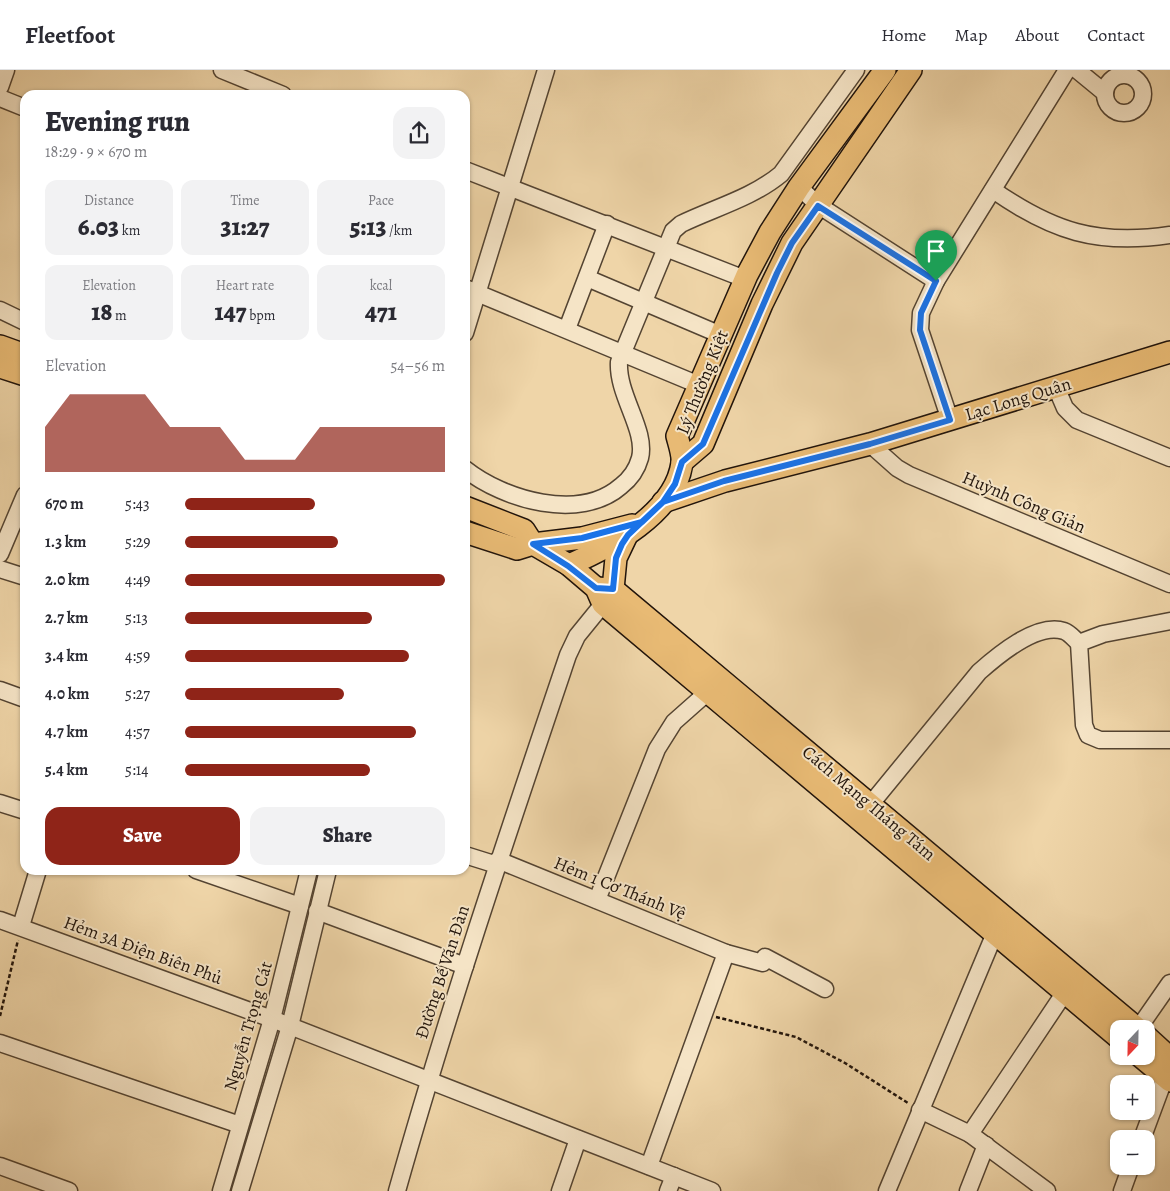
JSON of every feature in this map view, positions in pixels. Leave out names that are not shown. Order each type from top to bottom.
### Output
[{"type":"main road","name":"Lý Thường Kiệt","points":[[885,70],[798,187],[770,232],[745,279],[677,436],[682,462],[703,444],[773,281],[792,243],[911,70]]},
{"type":"main road","points":[[0,346],[20,353]]},
{"type":"main road","name":"Lạc Long Quân","points":[[663,502],[724,481],[870,444],[1170,352]]},
{"type":"main road","points":[[0,367],[20,373]]},
{"type":"main road","name":"Lạc Long Quân","points":[[568,566],[610,546],[663,502],[675,484],[682,462]]},
{"type":"main road","name":"Cách Mạng Tháng Tám","points":[[470,510],[524,530],[533,544],[568,566],[870,805],[1127,1020]]},
{"type":"main road","name":"Lạc Long Quân","points":[[533,544],[582,538],[634,528]]},
{"type":"main road","points":[[604,594],[616,558],[634,528]]},
{"type":"main road","points":[[470,534],[517,549],[533,544]]},
{"type":"main road","name":"Cách Mạng Tháng Tám","points":[[604,594],[708,691],[1110,1030]]},
{"type":"main road","points":[[1155,1050],[1169,1071]]},
{"type":"main road","points":[[1155,1064],[1169,1071]]},
{"type":"street","points":[[0,87],[6,70]]},
{"type":"street","points":[[222,70],[271,90]]},
{"type":"street","points":[[546,70],[510,188],[471,290],[699,385]]},
{"type":"street","points":[[470,472],[488,484],[549,504],[590,503],[608,496],[630,479],[640,457],[641,445],[637,428],[622,392],[619,362],[673,231],[680,224],[747,196],[771,183],[781,174],[856,70]]},
{"type":"street","points":[[950,420],[920,330],[921,313],[936,281],[1067,70]]},
{"type":"street","points":[[1077,70],[1105,93]]},
{"type":"street","points":[[1115,73],[1127,75],[1140,83],[1143,90],[1140,106],[1133,111],[1118,112],[1106,101],[1105,93],[1107,85],[1115,73]]},
{"type":"street","points":[[0,98],[20,106]]},
{"type":"street","points":[[470,172],[608,224],[745,279]]},
{"type":"street","points":[[798,187],[818,206],[936,281]]},
{"type":"street","points":[[993,190],[1042,221],[1071,232],[1118,239],[1170,235]]},
{"type":"street","points":[[568,329],[608,224]]},
{"type":"street","points":[[587,278],[722,335]]},
{"type":"street","points":[[0,310],[20,320]]},
{"type":"street","points":[[1056,387],[1065,408],[1077,420],[1170,458]]},
{"type":"street","name":"Huỳnh Công Giản","points":[[870,444],[897,468],[909,475],[1170,584]]},
{"type":"street","points":[[0,554],[20,507]]},
{"type":"street","points":[[0,569],[20,575]]},
{"type":"street","name":"Đường Bế Văn Đàn","points":[[398,1191],[428,1080],[568,655],[604,594]]},
{"type":"street","points":[[1079,643],[1103,634],[1170,621]]},
{"type":"street","points":[[870,805],[979,672],[999,654],[1021,641],[1046,630],[1063,631],[1079,643],[1084,725],[1088,734],[1100,740],[1170,740]]},
{"type":"street","points":[[0,690],[20,698]]},
{"type":"street","points":[[597,900],[657,748],[674,722],[708,691]]},
{"type":"street","points":[[0,803],[20,809]]},
{"type":"street","name":"Hẻm 1 Cơ Thánh Vệ","points":[[470,856],[498,863],[597,900],[726,953],[763,963],[766,958],[825,989]]},
{"type":"street","points":[[21,926],[36,875]]},
{"type":"street","points":[[210,875],[300,906]]},
{"type":"street","name":"Nguyễn Trọng Cát","points":[[221,1191],[272,1019],[308,875]]},
{"type":"street","points":[[240,1191],[290,1026],[327,875]]},
{"type":"street","points":[[318,911],[465,966]]},
{"type":"street","name":"Hẻm 3A Điện Biên Phủ","points":[[0,920],[21,926],[272,1019],[712,1191]]},
{"type":"street","points":[[887,1191],[995,933]]},
{"type":"street","points":[[649,1166],[726,953]]},
{"type":"street","points":[[1144,1020],[1170,983]]},
{"type":"street","points":[[970,1134],[1065,992]]},
{"type":"street","points":[[0,1043],[240,1125]]},
{"type":"street","points":[[1146,1130],[1169,1071]]},
{"type":"street","points":[[920,1110],[970,1134],[1047,1191]]},
{"type":"street","points":[[560,1191],[578,1139]]},
{"type":"street","points":[[968,1191],[986,1145]]},
{"type":"street","points":[[0,1166],[69,1191]]},
{"type":"street","points":[[1122,1191],[1128,1175]]},
{"type":"street","points":[[668,1191],[674,1176]]},
{"type":"path","points":[[0,1016],[21,926]]},
{"type":"path","points":[[704,1015],[736,1020],[796,1037],[845,1063],[920,1110]]},
{"type":"route","points":[[936,281],[818,206],[792,243],[762,304],[703,444],[682,462],[675,484],[663,502],[655,511],[628,535],[618,551],[614,567],[613,589],[596,588],[583,576],[533,544],[582,538],[642,522],[663,502],[724,481],[870,444],[950,420],[920,330],[921,313],[936,281]]}]
